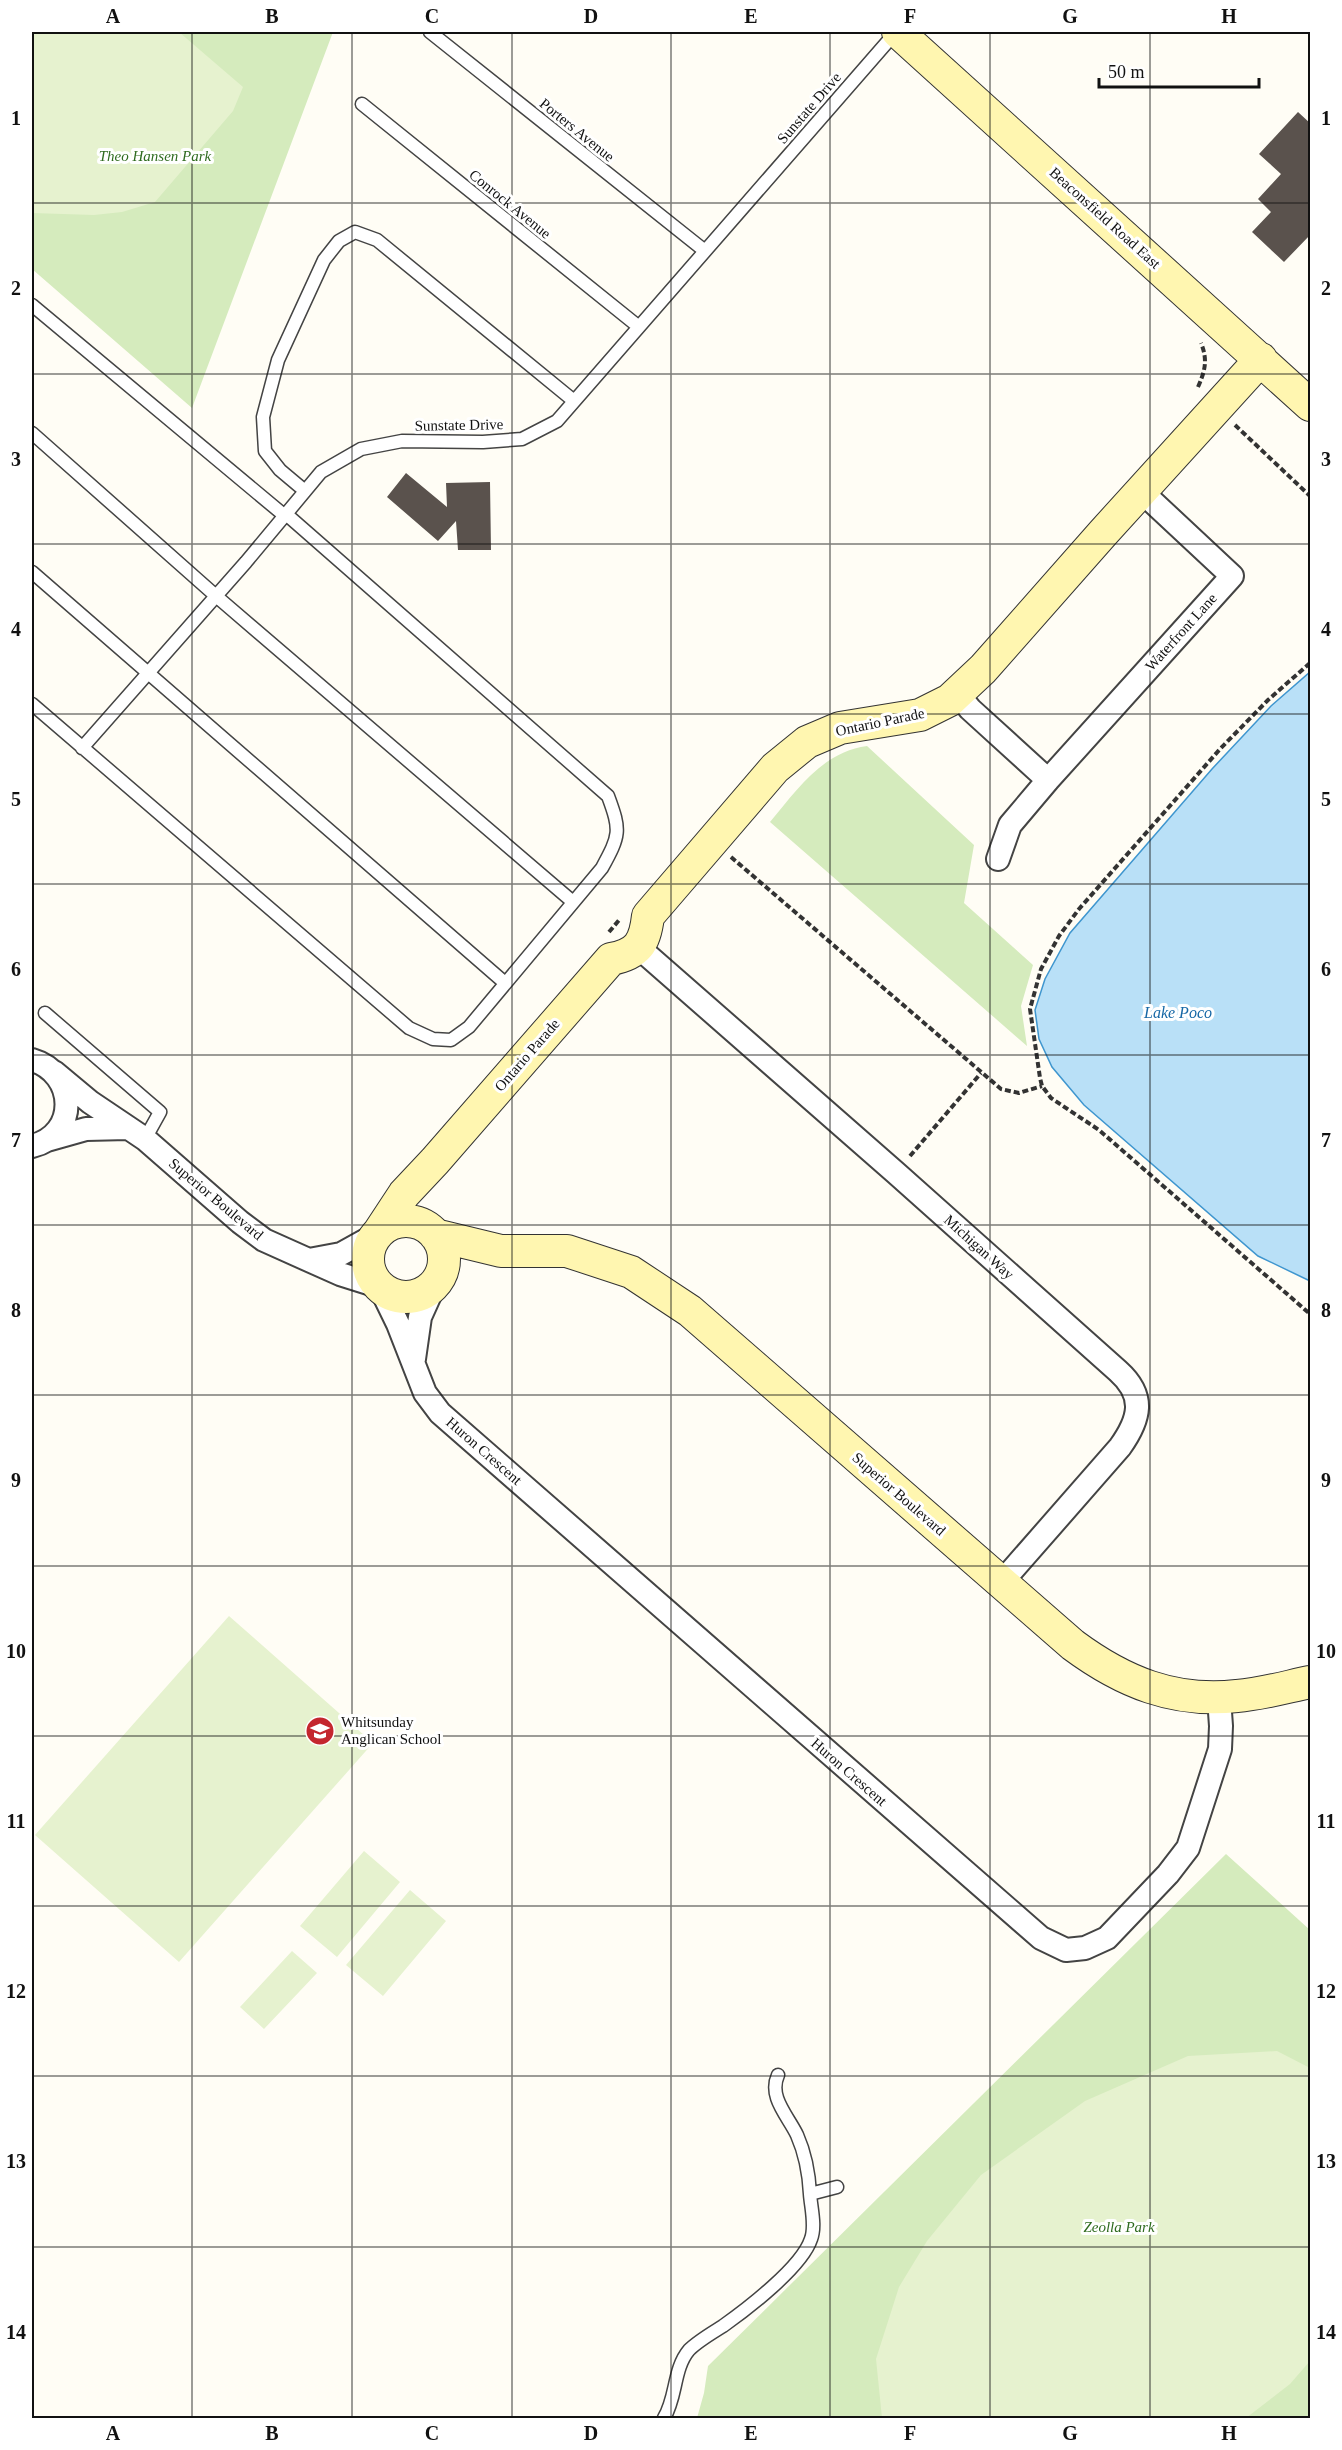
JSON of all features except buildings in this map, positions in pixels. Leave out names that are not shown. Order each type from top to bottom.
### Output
[{"type":"street","name":"Beaconsfield Road East","points":[[897,32],[1311,405]]},
{"type":"street","name":"Ontario Parade","points":[[378,1233],[404,1194],[610,959],[628,956],[638,946],[646,936],[648,916],[775,768],[807,742],[840,728],[920,715],[950,700],[983,669],[1261,360]]},
{"type":"street","name":"Waterfront Lane","points":[[998,859],[1010,825],[1232,576],[1141,491]]},
{"type":"street","points":[[957,693],[970,709],[1048,780]]},
{"type":"street","name":"Michigan Way","points":[[638,946],[905,1180],[1118,1371],[1132,1387],[1138,1409],[1130,1434],[1001,1583]]},
{"type":"street","points":[[38,1145],[58,1129],[66,1113],[67,1104],[64,1087],[41,1063]]},
{"type":"street","name":"Superior Boulevard","points":[[41,1063],[137,1134],[252,1232],[277,1247],[340,1274],[379,1287]]},
{"type":"street","points":[[38,1145],[95,1128],[137,1134]]},
{"type":"street","name":"Ontario Parade","points":[[434,1233],[424,1198],[435,1161]]},
{"type":"street","points":[[309,1260],[341,1254],[390,1224],[406,1221],[422,1225],[434,1233],[443,1249],[444,1265],[434,1285],[422,1294],[406,1298],[391,1295],[379,1287],[370,1272],[367,1256],[372,1240],[378,1233]]},
{"type":"street","name":"Superior Boulevard","points":[[434,1233],[501,1251],[567,1251],[631,1272],[690,1311],[1073,1645],[1118,1675],[1162,1691],[1219,1698],[1311,1682]]},
{"type":"street","name":"Superior Boulevard","points":[[434,1285],[464,1266],[501,1251]]},
{"type":"street","name":"Huron Crescent","points":[[414,1363],[420,1317],[434,1285]]},
{"type":"street","name":"Huron Crescent","points":[[379,1287],[394,1314],[429,1400],[449,1421],[1041,1938],[1066,1950],[1085,1948],[1107,1938],[1168,1874],[1188,1848],[1220,1749],[1219,1698]]},
{"type":"lane","name":"Porters Avenue","points":[[430,32],[705,251]]},
{"type":"lane","name":"Sunstate Drive","points":[[82,748],[321,472],[361,448],[402,441],[483,442],[522,439],[557,421],[897,32]]},
{"type":"lane","name":"Conrock Avenue","points":[[362,104],[639,327]]},
{"type":"lane","points":[[305,491],[280,470],[265,451],[263,417],[278,360],[324,260],[339,241],[355,232],[377,240],[574,402]]},
{"type":"lane","points":[[32,305],[285,515],[608,796],[617,822],[617,841],[602,868],[469,1027],[452,1040],[433,1039],[409,1028],[32,704]]},
{"type":"lane","points":[[32,433],[216,596],[573,902]]},
{"type":"lane","points":[[32,572],[505,983]]},
{"type":"lane","points":[[45,1012],[160,1112],[137,1134]]},
{"type":"lane","points":[[664,2418],[672,2398],[680,2364],[690,2349],[753,2304],[778,2281],[811,2242],[813,2231],[804,2154],[796,2133],[779,2105],[776,2091],[778,2075]]},
{"type":"lane","points":[[810,2194],[837,2187]]},
{"type":"path","points":[[1311,663],[1281,688],[1220,749],[1079,909],[1059,936],[1039,977],[1030,1009],[1042,1086],[1057,1103],[1099,1130],[1311,1314]]},
{"type":"path","points":[[712,841],[1001,1089],[1019,1093],[1042,1086]]},
{"type":"path","points":[[604,937],[628,910]]},
{"type":"green space","name":"Theo Hansen Park","points":[[32,32],[333,32],[192,408],[32,269]]},
{"type":"green space","points":[[32,32],[179,32],[243,87],[233,111],[155,202],[122,212],[94,215],[32,213]]},
{"type":"green space","points":[[867,746],[974,845],[964,903],[1033,965],[1021,1006],[1027,1046],[770,822],[801,785],[824,764],[851,750]]},
{"type":"green space","points":[[229,1616],[373,1743],[179,1962],[35,1835]]},
{"type":"green space","points":[[364,1851],[400,1882],[337,1957],[300,1926]]},
{"type":"green space","name":"Zeolla Park","points":[[1226,1854],[1310,1930],[1310,2418],[697,2418],[708,2366]]},
{"type":"green space","points":[[410,1890],[446,1921],[383,1996],[346,1965]]},
{"type":"green space","points":[[292,1951],[317,1973],[264,2029],[240,2007]]},
{"type":"green space","name":"Zeolla Park","points":[[1277,2051],[1310,2068],[1310,2361],[1290,2384],[1246,2418],[882,2418],[876,2359],[899,2287],[927,2241],[981,2175],[1085,2101],[1188,2056]]},
{"type":"water","name":"Lake Poco","points":[[1310,672],[1310,1281],[1258,1256],[1084,1105],[1052,1067],[1039,1039],[1035,1010],[1045,979],[1070,933],[1212,769],[1271,706]]},
{"type":"place","name":"Whitsunday Anglican School","points":[[320,1731]]}]
